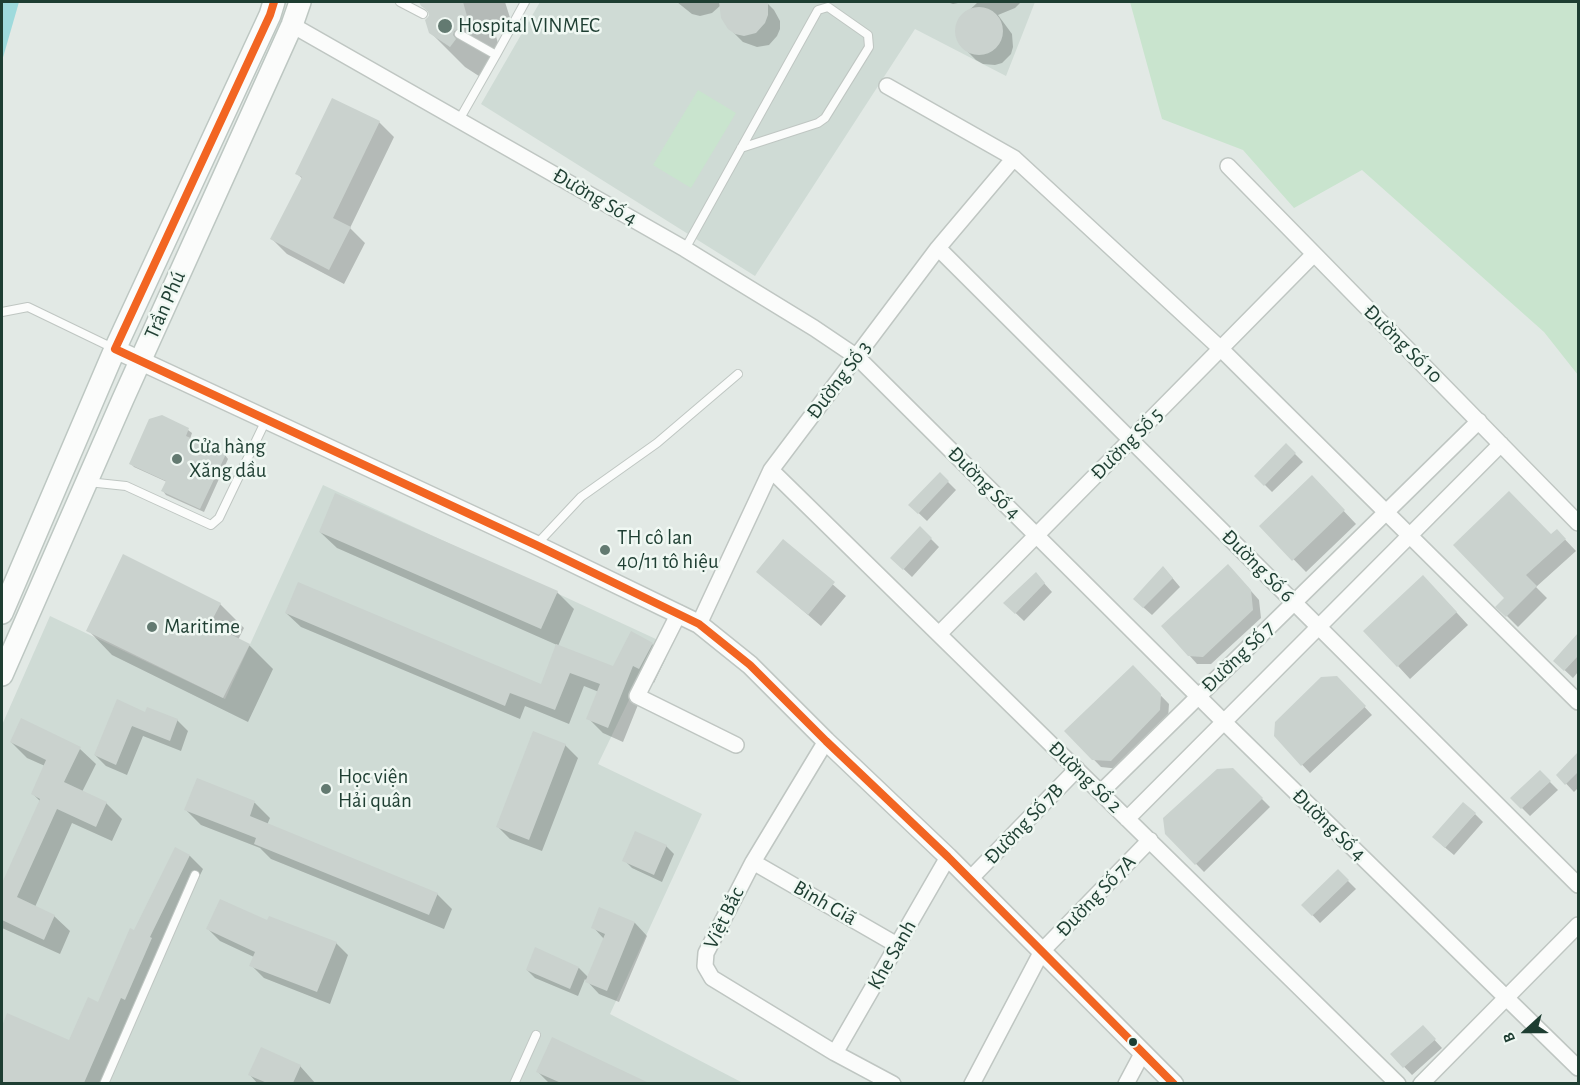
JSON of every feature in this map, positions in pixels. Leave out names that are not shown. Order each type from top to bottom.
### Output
[{"type":"main road","name":"Trần Phú","points":[[2,675],[140,360],[292,25],[300,2]]},
{"type":"main road","name":"Trần Phú","points":[[2,613],[116,349],[272,8]]},
{"type":"main road","points":[[272,8],[292,25]]},
{"type":"street","name":"Đường Số 4","points":[[292,25],[686,249],[814,328],[856,357],[1198,697],[1578,1068]]},
{"type":"street","points":[[887,86],[1014,158],[1221,349],[1578,702]]},
{"type":"street","name":"Đường Số 3","points":[[699,624],[771,470],[938,248],[1014,158]]},
{"type":"street","name":"Đường Số 10","points":[[1228,166],[1578,523]]},
{"type":"street","name":"Đường Số 6","points":[[938,248],[1578,885]]},
{"type":"street","name":"Đường Số 5","points":[[939,634],[1314,254]]},
{"type":"street","points":[[116,349],[536,545],[699,624],[750,665],[948,857],[1174,1083]]},
{"type":"street","name":"Đường Số 7","points":[[1101,792],[1479,422]]},
{"type":"street","name":"Đường Số 7","points":[[1127,819],[1501,444]]},
{"type":"street","name":"Đường Số 2","points":[[771,470],[1398,1083]]},
{"type":"street","points":[[679,613],[637,696],[736,745]]},
{"type":"street","name":"Việt Bắc","points":[[826,741],[753,862],[706,953],[705,966],[712,978],[835,1053],[893,1083]]},
{"type":"street","name":"Đường Số 7B","points":[[970,879],[1077,769]]},
{"type":"street","name":"Đường Số 7A","points":[[972,1083],[1042,951],[1150,840]]},
{"type":"street","name":"Khe Sanh","points":[[835,1053],[948,857]]},
{"type":"street","name":"Bình Giã","points":[[753,862],[897,945]]},
{"type":"street","points":[[1421,1083],[1578,925]]},
{"type":"street","points":[[1126,1083],[1143,1052]]},
{"type":"lane","points":[[400,2],[423,14]]},
{"type":"lane","points":[[459,120],[525,2]]},
{"type":"lane","points":[[686,249],[741,148],[818,10],[828,7],[868,35],[869,47],[825,118],[810,127],[741,148]]},
{"type":"lane","points":[[459,34],[496,55]]},
{"type":"lane","points":[[2,312],[28,308],[116,349]]},
{"type":"lane","points":[[536,545],[581,497],[657,443],[738,374]]},
{"type":"lane","points":[[86,482],[126,486],[211,525],[219,518],[266,420]]},
{"type":"lane","points":[[104,1083],[195,875]]},
{"type":"lane","points":[[514,1083],[536,1035]]},
{"type":"shaded area","points":[[540,2],[1035,2],[1006,76],[915,29],[755,276],[481,104]]},
{"type":"shaded area","name":"Học viện Hải quân","points":[[323,485],[658,640],[598,764],[702,814],[610,1014],[743,1083],[2,1084],[2,725],[50,616],[225,699]]},
{"type":"green space","points":[[1130,2],[1578,2],[1578,375],[1544,332],[1362,170],[1294,208],[1243,150],[1162,119]]},
{"type":"green space","points":[[698,90],[736,113],[691,188],[653,165]]},
{"type":"water","points":[[2,2],[19,2],[2,61]]},
{"type":"building","name":"Hospital VINMEC","points":[[419,2],[463,2],[468,20],[462,29],[454,31],[453,35],[456,39],[450,47],[429,33],[425,20],[429,16],[428,11]]},
{"type":"building","points":[[719,2],[768,2],[768,15],[765,23],[756,33],[744,36],[735,34],[728,29],[721,18]]},
{"type":"building","points":[[979,7],[996,14],[1003,31],[996,48],[979,55],[962,48],[955,31],[962,14]]},
{"type":"building","points":[[332,98],[380,121],[333,218],[351,227],[329,270],[270,239],[302,177],[295,174]]},
{"type":"building","name":"Cửa hàng Xăng dầu","points":[[162,415],[189,428],[186,436],[226,454],[200,509],[161,491],[166,481],[129,464],[149,419]]},
{"type":"building","points":[[1286,443],[1296,453],[1264,486],[1254,476]]},
{"type":"building","points":[[940,472],[949,481],[918,514],[908,505]]},
{"type":"building","points":[[1312,475],[1345,510],[1292,561],[1259,526]]},
{"type":"building","points":[[1509,491],[1551,534],[1557,529],[1566,539],[1526,575],[1537,586],[1506,617],[1495,607],[1504,598],[1453,545]]},
{"type":"building","points":[[335,493],[558,591],[541,629],[319,532]]},
{"type":"building","points":[[920,526],[932,538],[903,570],[890,558]]},
{"type":"building","points":[[783,539],[835,582],[808,615],[756,572]]},
{"type":"building","name":"Maritime","points":[[123,554],[221,603],[210,624],[250,644],[223,698],[86,631]]},
{"type":"building","points":[[1228,564],[1251,590],[1253,610],[1203,657],[1188,656],[1161,626]]},
{"type":"building","points":[[1163,566],[1173,578],[1143,608],[1133,599]]},
{"type":"building","points":[[1036,572],[1045,583],[1015,614],[1003,603]]},
{"type":"building","points":[[1423,575],[1457,612],[1397,667],[1363,631]]},
{"type":"building","points":[[298,582],[541,684],[556,644],[613,666],[631,631],[653,643],[639,669],[633,666],[608,728],[586,719],[600,684],[570,673],[555,710],[510,693],[505,706],[285,613]]},
{"type":"building","points":[[1578,633],[1578,656],[1564,671],[1553,661]]},
{"type":"building","points":[[1133,665],[1161,694],[1160,710],[1111,761],[1092,760],[1064,731]]},
{"type":"building","points":[[1337,676],[1366,706],[1301,766],[1274,736],[1275,722],[1321,677]]},
{"type":"building","points":[[117,699],[145,712],[147,707],[178,719],[170,741],[132,726],[116,765],[94,755]]},
{"type":"building","points":[[21,718],[81,747],[64,782],[107,802],[96,827],[57,809],[17,897],[55,915],[44,940],[2,920],[2,883],[40,799],[31,794],[46,760],[10,742]]},
{"type":"building","points":[[533,731],[566,744],[529,840],[496,827]]},
{"type":"building","points":[[1578,752],[1578,772],[1565,785],[1556,775]]},
{"type":"building","points":[[1233,768],[1263,798],[1195,865],[1165,834],[1163,818],[1217,769]]},
{"type":"building","points":[[1540,770],[1551,781],[1521,809],[1510,798]]},
{"type":"building","points":[[197,778],[255,801],[250,816],[438,893],[429,915],[254,844],[256,838],[184,810]]},
{"type":"building","points":[[1463,802],[1476,813],[1445,848],[1432,837]]},
{"type":"building","points":[[635,831],[667,845],[654,875],[622,861]]},
{"type":"building","points":[[175,847],[190,855],[150,937],[152,938],[125,1000],[121,998],[84,1083],[2,1083],[2,1026],[7,1013],[69,1040],[88,997],[98,1002],[130,928],[134,930]]},
{"type":"building","points":[[1338,869],[1349,880],[1312,916],[1301,905]]},
{"type":"building","points":[[220,899],[267,920],[269,916],[337,942],[317,992],[249,966],[255,952],[206,929]]},
{"type":"building","points":[[599,907],[635,922],[607,991],[585,982],[605,934],[591,928]]},
{"type":"building","points":[[535,947],[579,967],[570,989],[526,970]]},
{"type":"building","points":[[1423,1025],[1436,1039],[1403,1068],[1390,1054]]},
{"type":"building","points":[[552,1037],[649,1083],[561,1083],[536,1072]]},
{"type":"building","points":[[261,1047],[301,1065],[293,1083],[267,1083],[248,1075]]},
{"type":"transit line","points":[[274,2],[115,349],[536,545],[699,624],[750,665],[948,857],[1174,1084]]},
{"type":"place","name":"Hospital VINMEC","points":[[445,26]]},
{"type":"place","name":"Cửa hàng Xăng dầu","points":[[177,459]]},
{"type":"place","name":"TH cô lan 40/11 tô hiệu","points":[[605,550]]},
{"type":"place","name":"Maritime","points":[[152,627]]},
{"type":"place","name":"Học viện Hải quân","points":[[326,789]]}]
